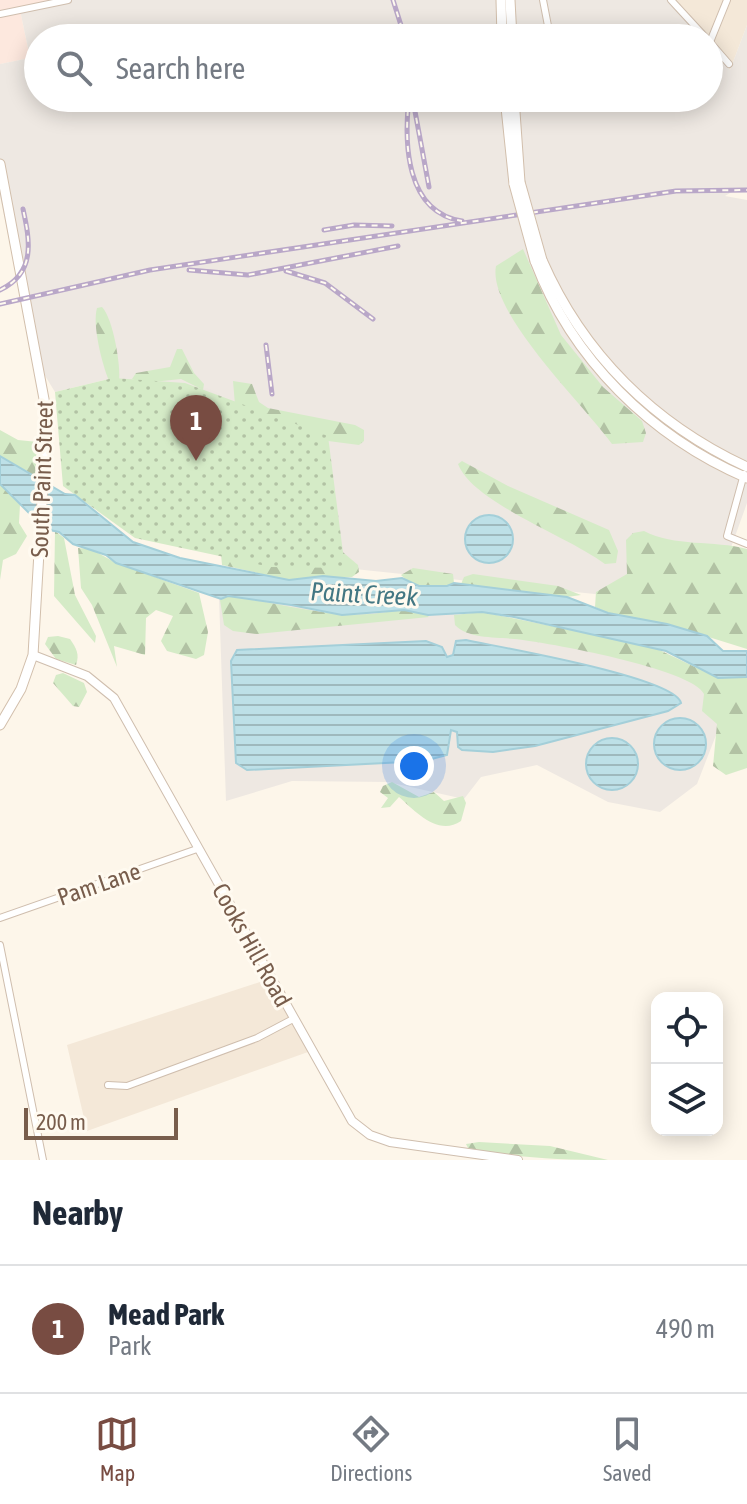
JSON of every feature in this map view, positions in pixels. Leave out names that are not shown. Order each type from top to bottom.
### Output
[{"type":"main road","points":[[501,0],[502,24]]},
{"type":"main road","points":[[510,0],[511,24]]},
{"type":"main road","points":[[507,112],[517,183],[539,261],[574,320],[627,386],[691,438],[746,474]]},
{"type":"main road","points":[[514,112],[517,183]]},
{"type":"main road","name":"South Paint Street","points":[[0,164],[45,389],[46,461],[33,655],[21,689],[0,725]]},
{"type":"street","points":[[0,14],[68,0]]},
{"type":"street","points":[[543,0],[548,24]]},
{"type":"street","points":[[671,0],[693,24]]},
{"type":"street","points":[[716,24],[727,0]]},
{"type":"street","points":[[723,57],[729,64]]},
{"type":"street","points":[[746,474],[727,536],[747,544]]},
{"type":"street","name":"Cooks Hill Road","points":[[33,655],[87,676],[114,698],[341,1105],[362,1130],[405,1145],[518,1160]]},
{"type":"street","name":"Pam Lane","points":[[0,918],[197,849]]},
{"type":"street","points":[[0,945],[43,1160]]},
{"type":"street","points":[[108,1085],[127,1086],[257,1038],[293,1019]]},
{"type":"shaded area","points":[[0,0],[68,0],[20,10],[24,29],[24,59],[0,64]]},
{"type":"shaded area","points":[[68,0],[668,0],[689,24],[24,24],[24,29],[20,10]]},
{"type":"shaded area","points":[[668,0],[747,0],[747,25],[730,70],[723,62],[723,24],[689,24]]},
{"type":"shaded area","points":[[747,25],[747,188],[738,188],[725,196],[747,200],[747,503],[710,606],[345,568],[113,378],[55,392],[33,356],[0,196],[0,64],[24,59],[24,112],[723,112],[723,62],[730,70]]},
{"type":"shaded area","points":[[219,597],[410,607],[557,631],[717,684],[718,730],[697,784],[660,812],[608,802],[537,765],[481,777],[464,799],[388,782],[292,781],[226,801]]},
{"type":"shaded area","points":[[269,979],[308,1052],[87,1131],[67,1045]]},
{"type":"green space","points":[[523,249],[561,335],[603,387],[642,421],[646,433],[643,442],[612,444],[540,358],[506,308],[497,285],[496,266]]},
{"type":"green space","points":[[102,307],[110,321],[115,342],[119,381],[109,381],[101,355],[96,315],[97,308]]},
{"type":"green space","points":[[177,349],[182,349],[194,373],[204,384],[203,390],[181,379],[143,383],[132,379],[136,373],[170,367]]},
{"type":"green space","points":[[113,378],[185,383],[328,436],[345,568],[271,567],[135,538],[63,486],[55,392]]},
{"type":"green space","points":[[233,381],[252,384],[259,402],[268,408],[355,425],[364,430],[364,441],[359,445],[305,438],[235,405]]},
{"type":"green space","points":[[0,430],[18,440],[38,442],[35,476],[0,456]]},
{"type":"green space","points":[[462,461],[508,486],[609,530],[618,551],[616,563],[605,564],[501,505],[467,478],[458,464]]},
{"type":"green space","points":[[0,484],[20,505],[19,523],[27,536],[16,554],[3,560],[0,580]]},
{"type":"green space","points":[[55,531],[64,538],[75,595],[96,636],[95,643],[54,596]]},
{"type":"green space","points":[[644,531],[668,539],[747,549],[747,649],[667,624],[608,613],[595,607],[596,592],[627,574],[626,540],[633,533]]},
{"type":"green space","points":[[220,543],[338,548],[358,565],[359,572],[352,577],[289,580],[222,565]]},
{"type":"green space","points":[[78,548],[91,549],[116,563],[199,593],[208,632],[204,655],[196,659],[167,651],[161,641],[173,616],[156,610],[146,618],[145,655],[114,646],[117,667],[92,605],[81,588]]},
{"type":"green space","points":[[413,568],[453,574],[454,583],[434,588],[419,586],[401,575]]},
{"type":"green space","points":[[473,574],[558,586],[581,595],[567,597],[461,584],[464,577]]},
{"type":"green space","points":[[228,596],[335,613],[370,614],[409,610],[429,617],[257,634],[233,631],[224,625],[220,600]]},
{"type":"green space","points":[[482,612],[651,646],[718,678],[747,677],[747,768],[726,775],[713,766],[717,724],[702,711],[704,694],[694,685],[674,675],[617,658],[531,641],[475,635],[455,625],[454,615]]},
{"type":"green space","points":[[48,637],[70,639],[76,648],[76,665],[56,659],[45,644]]},
{"type":"green space","points":[[63,673],[84,683],[87,692],[79,707],[73,706],[53,683],[56,675]]},
{"type":"green space","points":[[392,782],[419,797],[434,792],[444,801],[463,796],[466,803],[461,821],[444,826],[435,824],[399,797],[390,807],[381,808],[388,798],[380,792],[383,786]]},
{"type":"green space","points":[[466,1144],[550,1146],[608,1160],[520,1156],[468,1148]]},
{"type":"water","name":"Paint Creek","points":[[0,456],[65,494],[75,495],[133,542],[180,558],[289,580],[323,576],[376,581],[402,578],[419,586],[454,583],[567,597],[608,613],[667,624],[707,636],[723,651],[747,651],[747,677],[718,678],[666,651],[482,612],[428,615],[404,610],[342,615],[228,596],[221,599],[116,563],[106,555],[73,544],[59,532],[45,529],[0,484]]},
{"type":"water","points":[[489,515],[498,516],[506,522],[512,530],[512,548],[506,556],[498,562],[489,563],[480,562],[472,556],[466,548],[465,539],[466,530],[472,522],[480,516]]},
{"type":"water","points":[[466,640],[619,673],[671,693],[681,703],[668,711],[535,746],[493,752],[462,750],[458,747],[457,732],[451,730],[447,755],[424,761],[247,770],[236,763],[231,661],[237,650],[426,641],[442,647],[447,657],[453,655],[456,641]]},
{"type":"water","points":[[680,718],[698,726],[706,744],[698,762],[680,770],[662,762],[654,744],[662,726]]},
{"type":"water","points":[[612,738],[630,746],[638,764],[630,782],[612,790],[594,782],[586,764],[594,746]]},
{"type":"railway","points":[[393,0],[401,24]]},
{"type":"railway","points":[[408,112],[409,154],[419,190],[429,204],[443,215],[462,221]]},
{"type":"railway","points":[[415,112],[429,187]]},
{"type":"railway","points":[[0,304],[150,270],[676,191],[747,190]]},
{"type":"railway","points":[[0,290],[20,275],[28,255],[23,209]]},
{"type":"railway","points":[[324,230],[354,225],[392,226]]},
{"type":"railway","points":[[189,270],[248,275],[398,246]]},
{"type":"railway","points":[[286,271],[325,283],[373,319]]},
{"type":"railway","points":[[266,345],[272,394]]},
{"type":"place","name":"Mead Park","points":[[196,461]]}]
